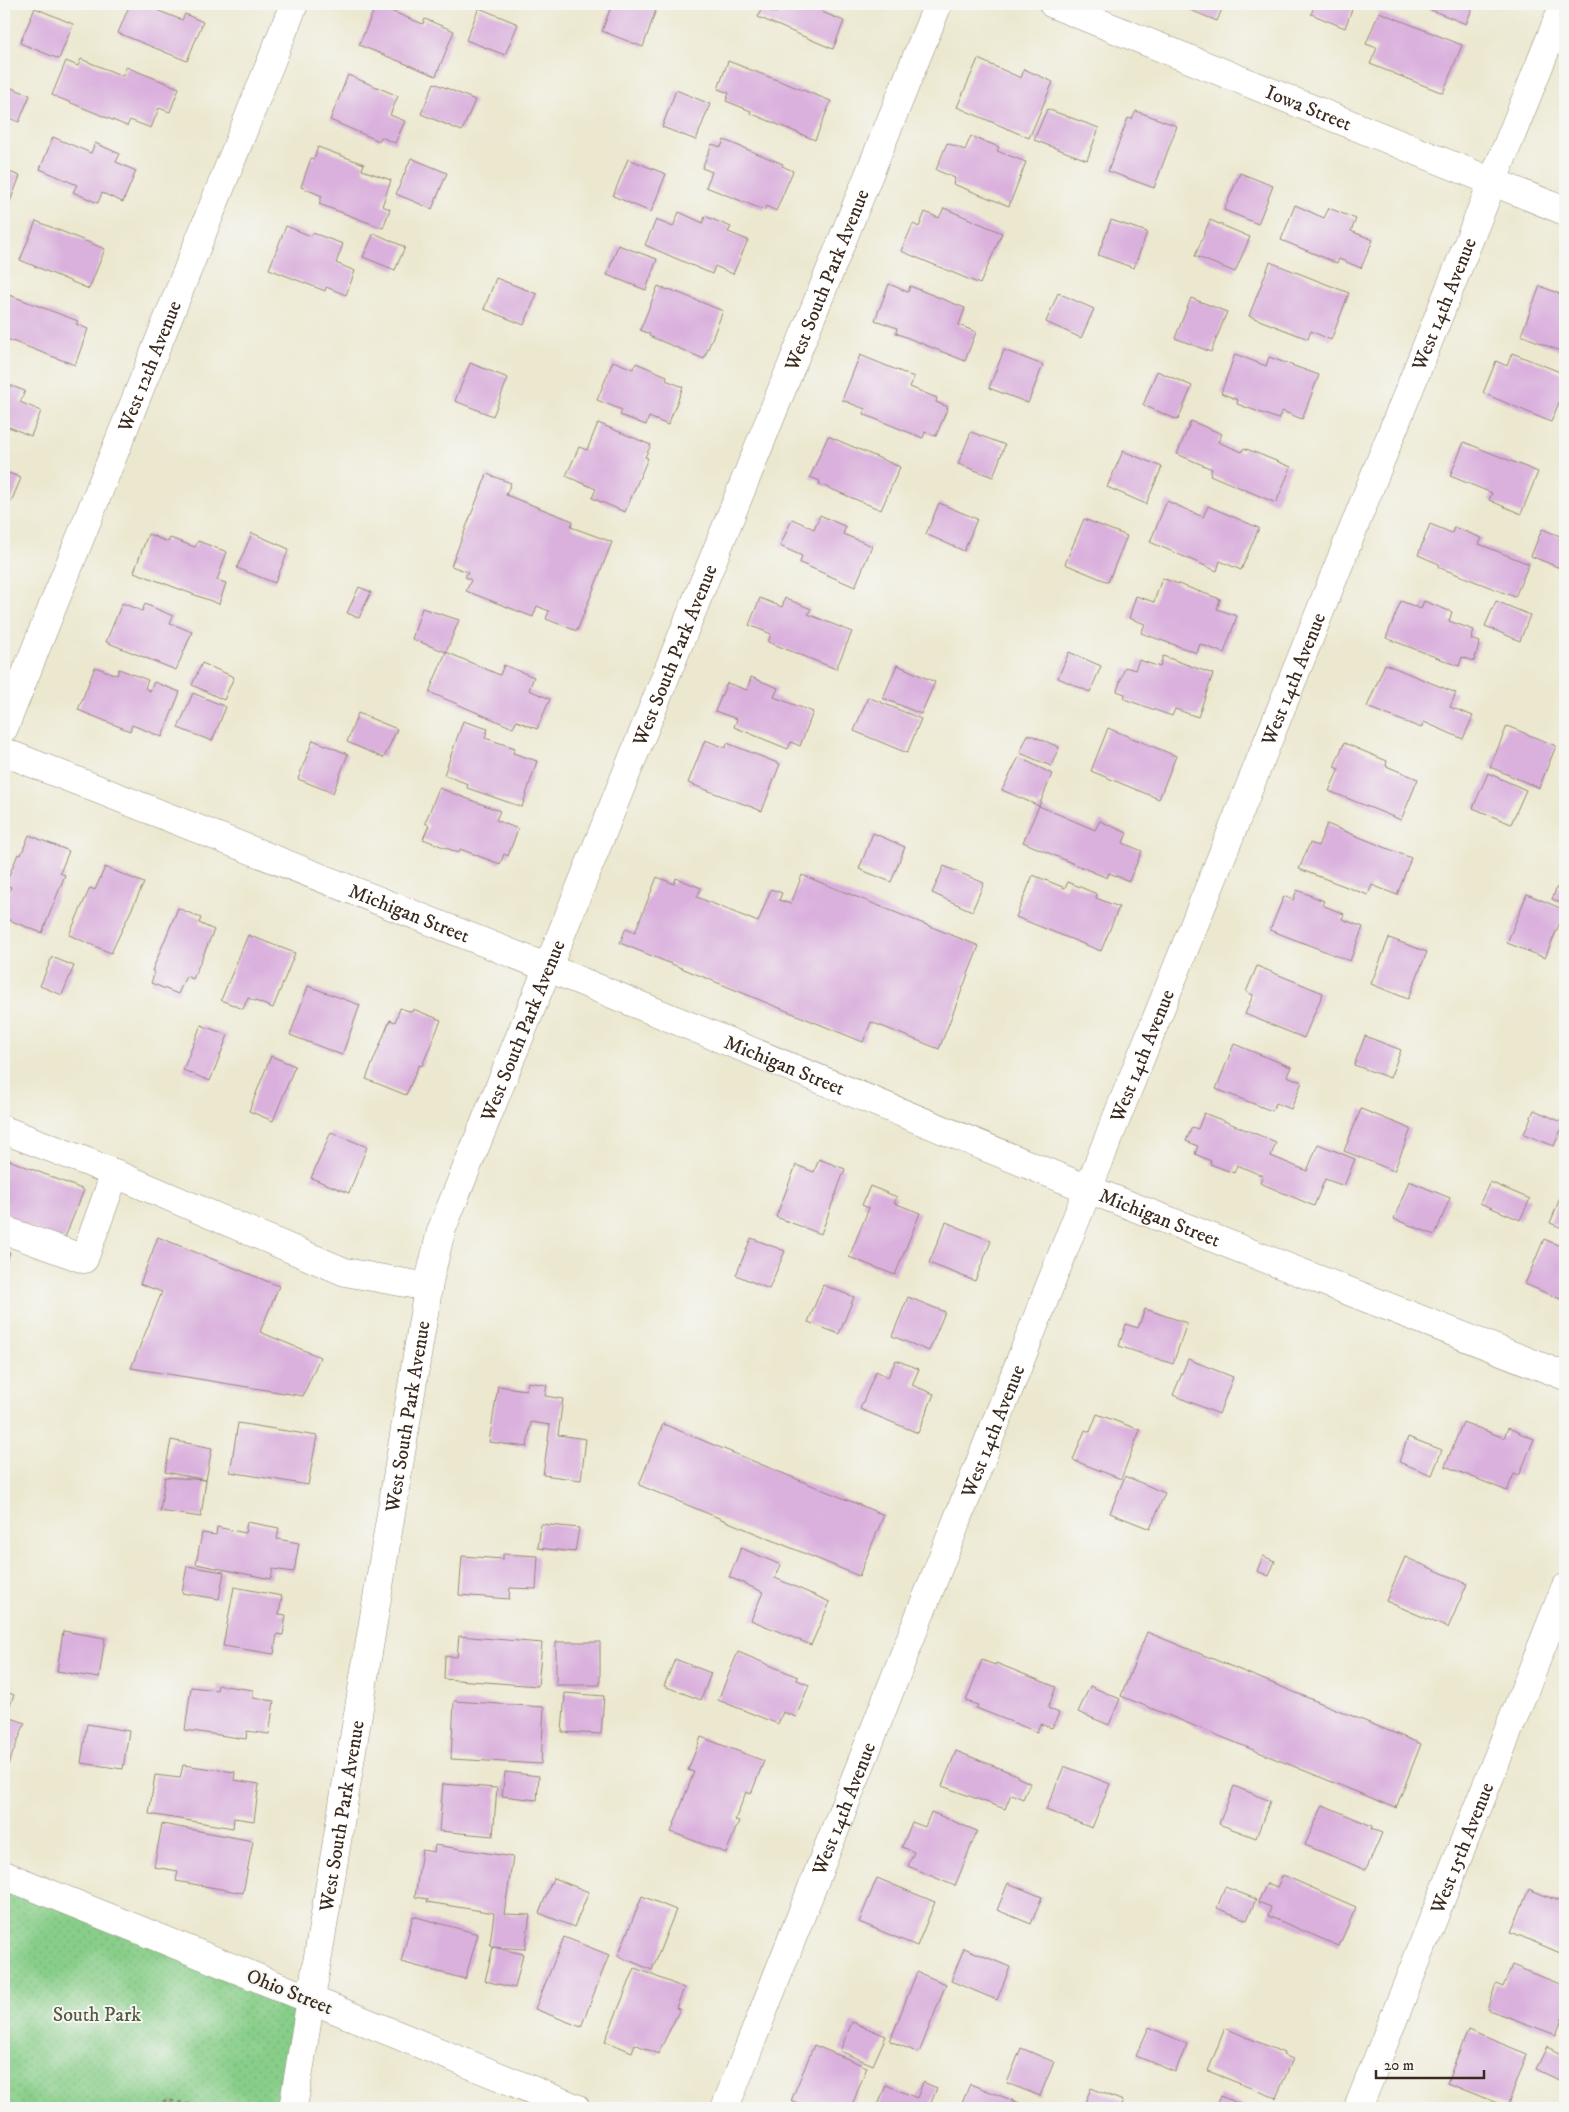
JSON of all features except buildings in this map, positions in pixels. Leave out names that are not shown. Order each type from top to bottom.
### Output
[{"type":"street","name":"West 12th Avenue","points":[[4,728],[294,4]]},
{"type":"street","name":"West South Park Avenue","points":[[293,2108],[428,1287],[441,1231],[546,967],[938,4]]},
{"type":"street","name":"Iowa Street","points":[[1053,4],[1565,210]]},
{"type":"street","name":"West 14th Avenue","points":[[725,2108],[1088,1189],[1564,4]]},
{"type":"street","name":"Michigan Street","points":[[4,752],[546,967],[1088,1189],[1565,1376]]},
{"type":"street","points":[[4,1130],[115,1173],[345,1272],[428,1287]]},
{"type":"street","points":[[4,1230],[84,1259],[115,1173]]},
{"type":"street","name":"West 15th Avenue","points":[[1358,2108],[1565,1588]]},
{"type":"street","name":"Ohio Street","points":[[4,1875],[576,2108]]},
{"type":"path","points":[[148,2108],[167,2100],[209,2108]]},
{"type":"green space","name":"South Park","points":[[4,1876],[312,2001],[295,2108],[4,2108]]}]
